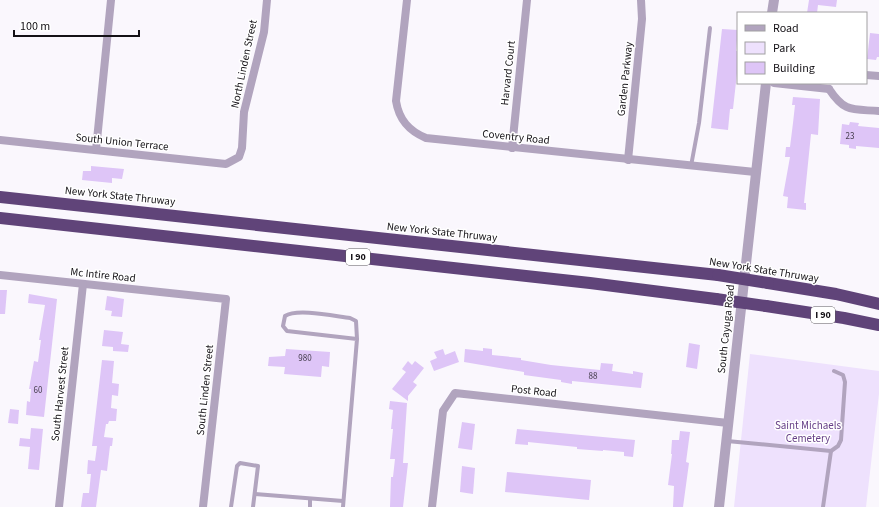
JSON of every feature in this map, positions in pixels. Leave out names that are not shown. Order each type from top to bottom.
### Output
[{"type":"highway","name":"New York State Thruway","points":[[0,197],[718,275],[836,294],[879,304]]},
{"type":"highway","name":"I 90","points":[[0,218],[566,280],[766,306],[879,325]]},
{"type":"street","points":[[96,150],[111,0]]},
{"type":"street","name":"North Linden Street","points":[[239,157],[242,148],[244,112],[264,32],[267,0]]},
{"type":"street","name":"Coventry Road","points":[[407,0],[396,101],[400,116],[404,123],[418,134],[426,138],[755,172]]},
{"type":"street","name":"Harvard Court","points":[[512,148],[526,0]]},
{"type":"street","name":"Garden Parkway","points":[[628,160],[642,19],[641,0]]},
{"type":"street","points":[[772,12],[774,0]]},
{"type":"street","points":[[867,75],[879,76]]},
{"type":"street","name":"South Cayuga Road","points":[[719,507],[766,84]]},
{"type":"street","points":[[793,84],[832,86],[836,100],[845,108],[879,111]]},
{"type":"street","name":"South Union Terrace","points":[[0,140],[226,164],[239,157]]},
{"type":"street","name":"Mc Intire Road","points":[[0,275],[204,296]]},
{"type":"street","name":"South Harvest Street","points":[[59,507],[83,284]]},
{"type":"street","name":"South Linden Street","points":[[203,507],[226,298],[204,296]]},
{"type":"street","name":"Post Road","points":[[432,507],[443,411],[455,393],[728,423]]},
{"type":"lane","points":[[691,166],[699,123],[710,28]]},
{"type":"lane","points":[[343,507],[357,339],[356,321],[350,318],[290,312],[284,316],[284,326],[287,330],[357,339]]},
{"type":"lane","points":[[726,441],[831,451],[838,446],[841,440],[845,382],[843,375],[834,371]]},
{"type":"lane","points":[[823,507],[831,451]]},
{"type":"lane","points":[[231,507],[237,466],[240,463],[258,466],[253,507]]},
{"type":"lane","points":[[255,494],[343,501]]},
{"type":"lane","points":[[310,499],[310,507]]},
{"type":"green space","name":"Saint Michaels Cemetery","points":[[750,354],[879,371],[879,394],[866,507],[734,507]]},
{"type":"building","points":[[809,0],[837,0],[836,7],[818,5],[817,12],[807,12]]},
{"type":"building","points":[[722,29],[737,30],[737,73],[733,109],[730,109],[728,130],[711,128]]},
{"type":"building","points":[[870,33],[879,34],[879,57],[877,57],[876,60],[867,59]]},
{"type":"building","points":[[793,97],[820,99],[818,135],[811,134],[804,203],[806,203],[806,210],[787,208],[788,197],[783,196],[790,157],[785,157],[786,147],[790,147],[795,105],[792,105]]},
{"type":"building","points":[[850,122],[859,123],[858,126],[879,128],[879,148],[856,146],[856,149],[849,148],[849,145],[840,144],[842,124],[849,125]]},
{"type":"building","points":[[91,166],[124,169],[122,179],[112,178],[112,183],[82,180],[83,171],[91,171]]},
{"type":"building","points":[[0,290],[7,290],[5,314],[0,314]]},
{"type":"building","points":[[29,294],[57,299],[44,417],[26,415],[27,401],[30,402],[31,389],[29,389],[34,361],[38,362],[41,340],[39,340],[45,305],[28,303]]},
{"type":"building","points":[[107,296],[124,299],[122,317],[111,316],[112,311],[105,310]]},
{"type":"building","points":[[104,330],[123,332],[121,344],[129,345],[128,352],[113,351],[113,347],[102,346]]},
{"type":"building","points":[[689,343],[700,345],[697,369],[686,367]]},
{"type":"building","points":[[483,348],[492,349],[492,355],[521,358],[521,360],[551,365],[600,370],[601,363],[613,364],[612,371],[633,374],[633,371],[643,373],[641,388],[572,381],[572,384],[561,382],[561,380],[524,375],[524,372],[464,362],[465,349],[483,351]]},
{"type":"building","points":[[286,349],[330,352],[329,367],[322,366],[321,377],[284,374],[285,367],[268,366],[269,357],[285,356]]},
{"type":"building","points":[[443,349],[445,355],[455,351],[459,362],[434,371],[430,361],[437,358],[434,352]]},
{"type":"building","points":[[102,360],[114,361],[112,383],[119,384],[118,396],[112,395],[111,408],[117,409],[116,421],[109,421],[108,424],[106,424],[104,437],[113,438],[112,446],[110,446],[107,471],[101,470],[96,507],[81,507],[83,493],[89,493],[91,474],[87,474],[88,460],[95,461],[97,446],[92,446]]},
{"type":"building","points":[[408,361],[412,365],[415,361],[424,368],[413,382],[417,385],[408,396],[408,401],[392,389],[406,372],[402,369]]},
{"type":"building","points":[[390,401],[407,403],[403,463],[408,463],[403,507],[390,507],[391,477],[393,477],[395,459],[390,459],[393,410],[389,409]]},
{"type":"building","points":[[10,409],[19,410],[18,424],[8,423]]},
{"type":"building","points":[[462,422],[475,424],[472,450],[458,448]]},
{"type":"building","points":[[31,428],[43,429],[39,470],[28,469],[30,447],[19,446],[20,438],[30,439]]},
{"type":"building","points":[[517,429],[635,440],[633,457],[624,456],[624,452],[577,449],[577,447],[528,442],[528,445],[515,444]]},
{"type":"building","points":[[680,431],[690,432],[686,462],[689,463],[683,507],[673,507],[674,486],[668,485],[672,454],[672,440],[679,440]]},
{"type":"building","points":[[462,466],[475,468],[473,494],[460,492]]},
{"type":"building","points":[[507,472],[591,480],[589,500],[505,492]]}]
